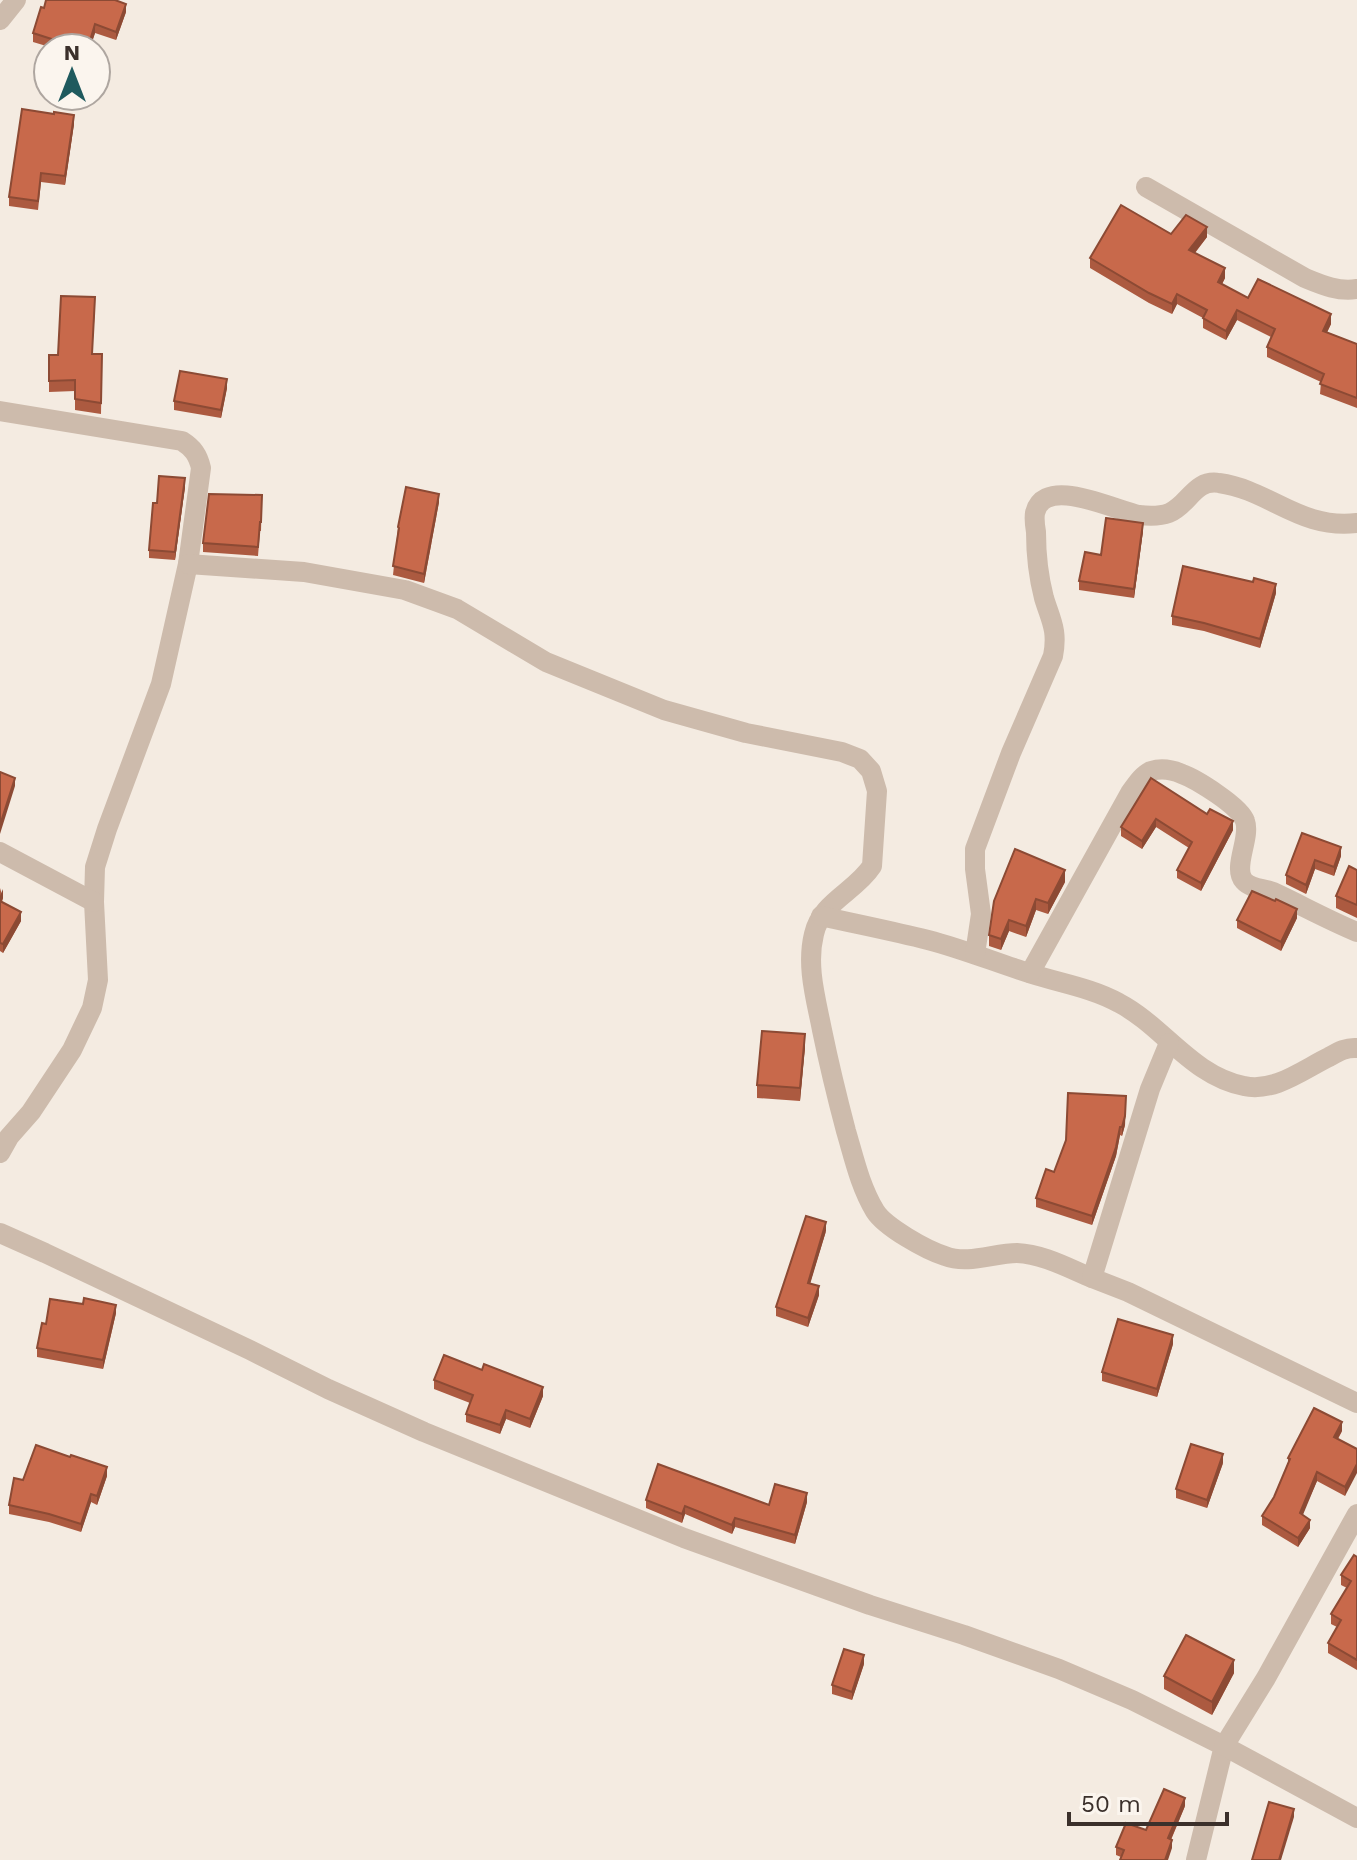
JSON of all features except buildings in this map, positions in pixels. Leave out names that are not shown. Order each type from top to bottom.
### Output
[{"type":"street","points":[[0,20],[16,0]]},
{"type":"street","points":[[1146,187],[1305,278],[1323,286],[1347,291],[1357,289]]},
{"type":"street","points":[[0,411],[182,441],[199,457],[201,468],[188,564],[161,684],[95,867],[98,980],[92,1008],[72,1050],[0,1153]]},
{"type":"street","points":[[975,954],[981,914],[975,849],[1011,753],[1053,656],[1056,640],[1037,566],[1035,514],[1044,499],[1065,495],[1097,501],[1139,515],[1156,515],[1169,513],[1194,490],[1213,482],[1248,492],[1311,520],[1343,525],[1357,523]]},
{"type":"street","points":[[188,564],[304,572],[405,590],[457,609],[546,662],[664,710],[746,733],[842,752],[860,759],[871,771],[877,791],[872,866],[821,916],[814,934],[811,960],[813,985],[833,1083],[860,1179],[876,1213],[893,1230],[946,1257],[963,1260],[1019,1253],[1041,1257],[1128,1292],[1357,1403]]},
{"type":"street","points":[[1030,973],[1134,786],[1151,771],[1167,769],[1184,774],[1240,811],[1247,832],[1239,872],[1243,880],[1357,932]]},
{"type":"street","points":[[0,852],[94,902]]},
{"type":"street","points":[[821,916],[929,940],[1118,1002],[1218,1079],[1247,1087],[1270,1085],[1291,1078],[1355,1042]]},
{"type":"street","points":[[1092,1278],[1150,1089],[1169,1043]]},
{"type":"street","points":[[0,1233],[424,1432],[684,1538],[1059,1669],[1132,1700],[1357,1818]]},
{"type":"street","points":[[1196,1860],[1224,1746],[1266,1678],[1357,1514]]}]
